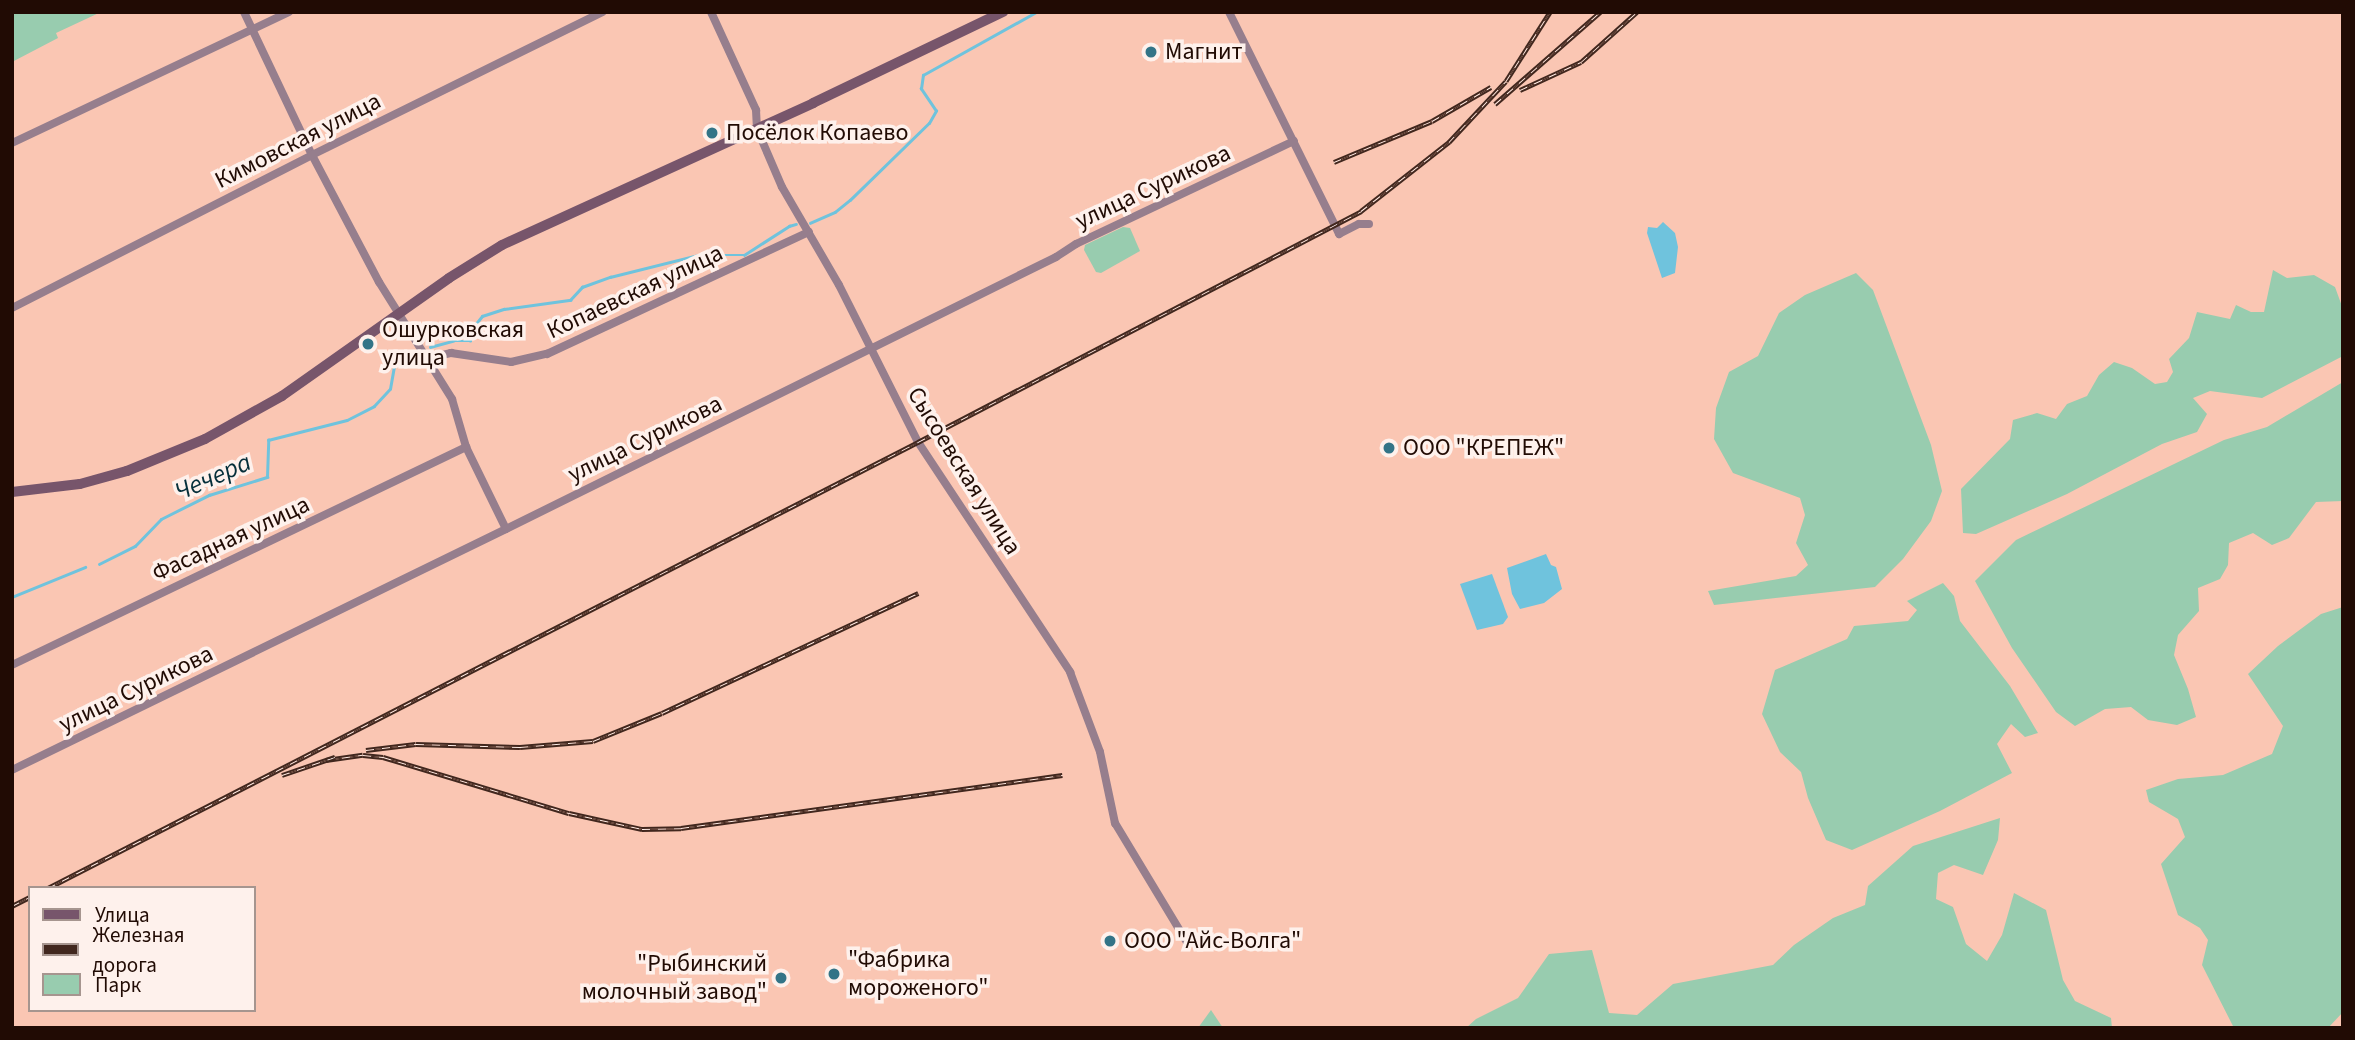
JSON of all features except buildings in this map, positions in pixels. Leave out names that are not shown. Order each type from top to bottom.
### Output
[{"type":"street","points":[[244,12],[312,155],[399,314],[429,358],[452,399],[466,447],[506,529]]},
{"type":"street","points":[[12,143],[289,12]]},
{"type":"street","name":"Кимовская улица","points":[[12,308],[312,155],[603,12]]},
{"type":"street","name":"Сысоевская улица","points":[[712,12],[756,110],[757,129],[782,187],[809,232],[931,463],[1070,672],[1100,752],[1115,823],[1188,944]]},
{"type":"street","points":[[12,492],[80,484],[127,471],[205,439],[282,396],[502,245],[757,129],[1003,12]]},
{"type":"street","points":[[1229,12],[1339,234],[1359,224],[1369,224]]},
{"type":"street","name":"улица Сурикова","points":[[12,770],[506,529],[1056,257],[1076,244],[1294,141]]},
{"type":"street","name":"Копаевская улица","points":[[429,358],[451,353],[511,362],[547,354],[809,232]]},
{"type":"street","name":"Фасадная улица","points":[[12,665],[466,447]]},
{"type":"green space","points":[[20,12],[101,12],[56,33],[58,38],[12,62],[12,15]]},
{"type":"green space","points":[[1123,227],[1130,228],[1140,251],[1101,273],[1096,272],[1084,250],[1085,245]]},
{"type":"green space","points":[[2273,270],[2287,278],[2314,275],[2335,287],[2343,309],[2343,356],[2262,398],[2210,391],[2193,398],[2207,414],[2197,432],[2162,444],[2067,494],[1976,534],[1963,533],[1961,489],[2010,439],[2013,420],[2037,413],[2056,419],[2067,404],[2087,396],[2099,375],[2114,362],[2132,368],[2155,384],[2167,382],[2173,372],[2169,359],[2189,338],[2197,312],[2230,319],[2236,305],[2251,312],[2264,312]]},
{"type":"green space","points":[[1856,273],[1873,290],[1931,445],[1942,491],[1931,521],[1903,559],[1875,587],[1714,605],[1708,591],[1796,576],[1808,565],[1796,543],[1805,515],[1800,498],[1733,473],[1714,439],[1716,408],[1729,372],[1758,356],[1779,313],[1805,295]]},
{"type":"green space","points":[[2343,382],[2343,501],[2316,502],[2289,538],[2272,545],[2253,533],[2229,543],[2228,565],[2220,579],[2198,588],[2199,611],[2178,635],[2174,655],[2196,717],[2177,725],[2148,720],[2131,707],[2105,709],[2075,726],[2056,712],[2012,648],[1975,581],[2016,540],[2224,440],[2267,427]]},
{"type":"green space","points":[[1943,583],[1954,596],[1960,621],[2010,686],[2038,733],[2025,737],[2011,724],[1997,744],[2012,773],[1940,811],[1852,850],[1826,840],[1808,798],[1801,772],[1780,752],[1762,714],[1775,670],[1847,639],[1854,626],[1908,621],[1917,610],[1907,601]]},
{"type":"green space","points":[[2343,607],[2343,1012],[2328,1028],[2234,1028],[2202,965],[2208,940],[2200,928],[2178,915],[2161,864],[2185,837],[2178,819],[2149,802],[2146,790],[2178,779],[2223,775],[2272,754],[2283,726],[2248,674],[2278,646],[2321,614]]},
{"type":"green space","points":[[2000,818],[1998,840],[1983,875],[1954,865],[1938,873],[1936,899],[1953,907],[1966,944],[1987,961],[2002,935],[2014,893],[2046,910],[2063,980],[2075,1001],[2111,1018],[2112,1028],[1466,1028],[1476,1019],[1518,998],[1549,954],[1592,950],[1609,1013],[1637,1015],[1673,984],[1773,965],[1794,945],[1833,918],[1865,905],[1868,886],[1913,846]]},
{"type":"green space","points":[[1211,1010],[1223,1028],[1198,1028]]},
{"type":"water","points":[[1663,222],[1675,233],[1678,247],[1675,273],[1662,278],[1647,233],[1648,227],[1657,228]]},
{"type":"water","points":[[1546,554],[1551,565],[1556,567],[1562,589],[1544,603],[1520,609],[1512,594],[1507,568]]},
{"type":"water","points":[[1492,574],[1508,617],[1503,624],[1477,630],[1460,584]]},
{"type":"waterway","name":"Чечера","points":[[810,223],[835,212],[850,200],[929,123],[936,111],[921,89],[923,75],[1036,12]]},
{"type":"waterway","name":"Чечера","points":[[430,347],[453,341],[470,341],[470,331],[482,316],[504,309],[570,300],[582,287],[610,277],[698,255],[744,255],[796,224]]},
{"type":"waterway","name":"Чечера","points":[[99,564],[135,546],[161,519],[209,495],[267,477],[268,440],[347,420],[374,406],[390,389],[394,367],[406,353],[414,351]]},
{"type":"waterway","name":"Чечера","points":[[12,597],[85,567]]},
{"type":"railway","points":[[52,886],[918,442],[1361,211],[1449,142],[1506,81],[1550,12]]},
{"type":"railway","points":[[1495,104],[1600,12]]},
{"type":"railway","points":[[1520,90],[1581,62],[1637,12]]},
{"type":"railway","points":[[1334,162],[1432,121],[1491,87]]},
{"type":"railway","points":[[366,750],[416,744],[520,747],[593,741],[662,713],[918,593]]},
{"type":"railway","points":[[326,760],[363,755],[383,757],[569,813],[642,829],[681,828],[1062,775]]},
{"type":"railway","points":[[282,775],[335,757]]},
{"type":"railway","points":[[12,906],[28,898]]},
{"type":"place","name":"Магнит","points":[[1151,52]]},
{"type":"place","name":"Посёлок Копаево","points":[[712,133]]},
{"type":"place","name":"Ошурковская улица","points":[[368,344]]},
{"type":"place","name":"ООО \"КРЕПЕЖ\"","points":[[1389,448]]},
{"type":"place","name":"ООО \"Айс-Волга\"","points":[[1110,941]]},
{"type":"place","name":"\"Фабрика мороженого\"","points":[[834,974]]},
{"type":"place","name":"\"Рыбинский молочный завод\"","points":[[781,978]]}]
